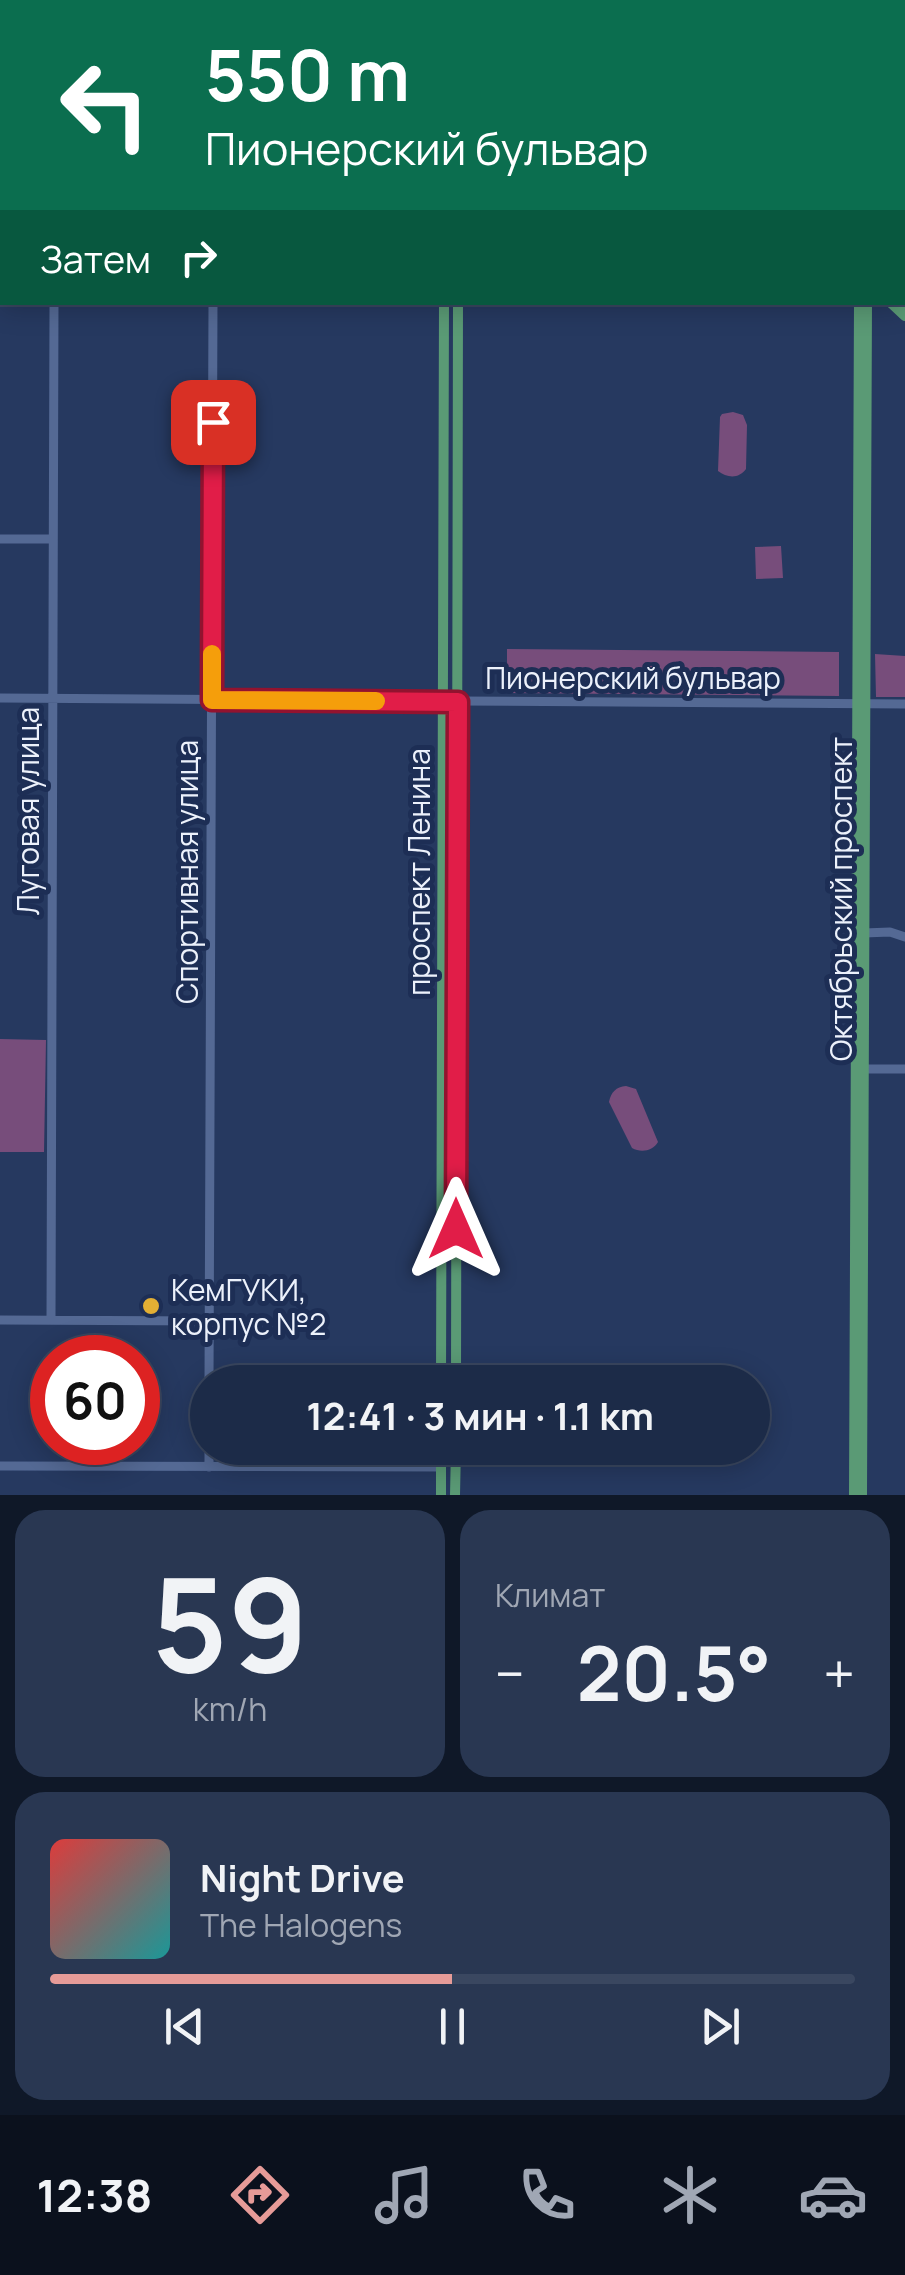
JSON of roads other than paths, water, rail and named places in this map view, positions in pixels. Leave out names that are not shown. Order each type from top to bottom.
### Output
[{"type":"main road","name":"проспект Ленина","points":[[441,1365],[444,305]]},
{"type":"main road","name":"проспект Ленина","points":[[456,1365],[458,305]]},
{"type":"main road","name":"Октябрьский проспект","points":[[859,305],[862,1495]]},
{"type":"main road","name":"Октябрьский проспект","points":[[854,1495],[864,932],[861,703],[867,305]]},
{"type":"main road","name":"Пионерский бульвар","points":[[444,702],[458,702]]},
{"type":"main road","points":[[443,1090],[457,1088]]},
{"type":"main road","points":[[440,1495],[440,1467],[455,1467],[455,1495]]},
{"type":"street","name":"Луговая улица","points":[[51,1320],[54,305]]},
{"type":"street","name":"Спортивная улица","points":[[209,1365],[214,305]]},
{"type":"street","points":[[0,539],[53,539]]},
{"type":"street","name":"Пионерский бульвар","points":[[0,698],[444,702]]},
{"type":"street","name":"Пионерский бульвар","points":[[458,702],[905,704]]},
{"type":"street","points":[[864,932],[905,936]]},
{"type":"street","points":[[860,1069],[905,1069]]},
{"type":"street","points":[[0,1320],[209,1321]]},
{"type":"street","points":[[0,1466],[440,1467]]},
{"type":"place","name":"КемГУКИ, корпус №2","points":[[151,1306]]}]
